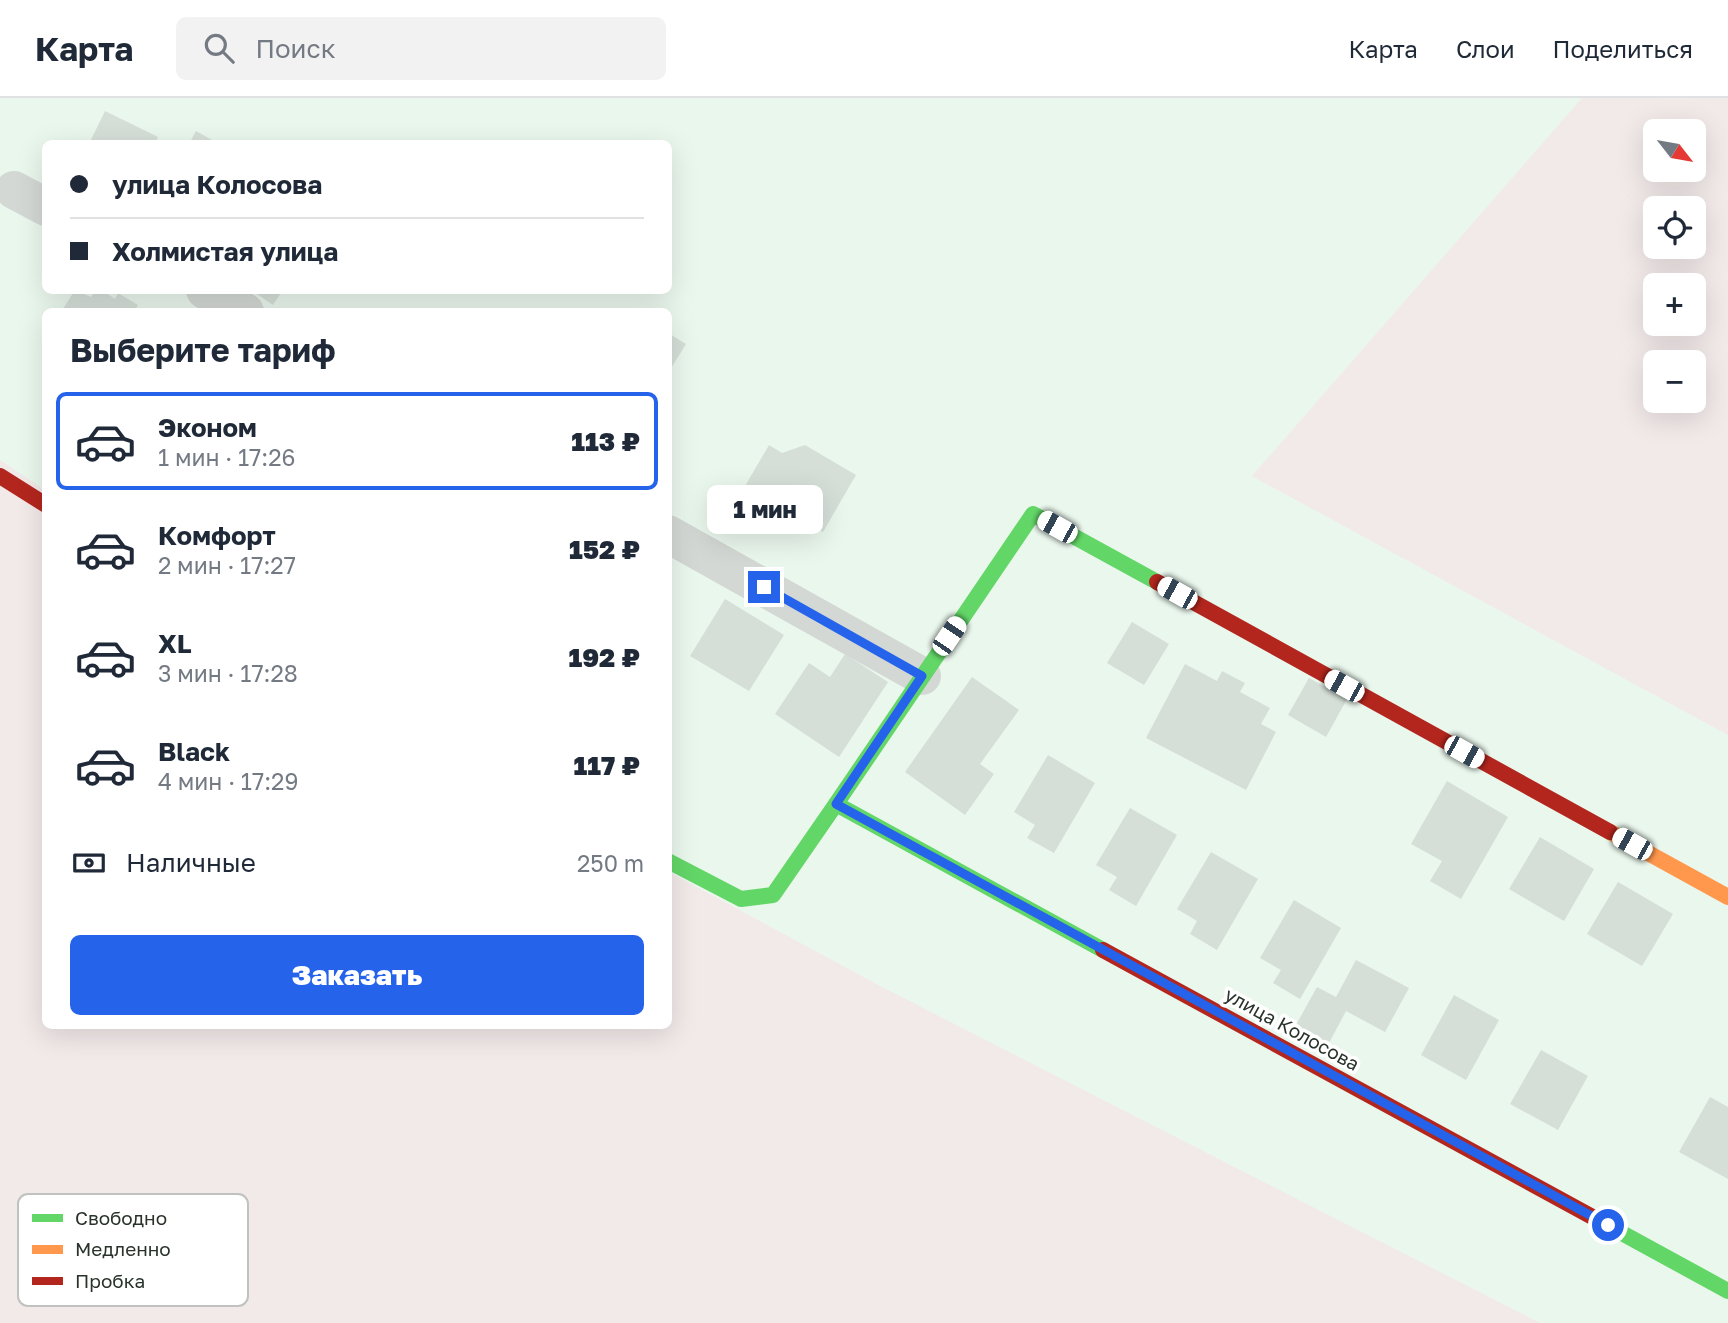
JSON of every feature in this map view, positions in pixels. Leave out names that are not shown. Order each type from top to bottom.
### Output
[{"type":"street","points":[[212,294],[238,308]]},
{"type":"street","points":[[0,476],[42,502]]},
{"type":"street","points":[[672,863],[741,899],[773,895],[1033,514],[1728,897]]},
{"type":"street","points":[[672,536],[922,676]]},
{"type":"street","name":"улица Колосова","points":[[836,804],[1728,1291]]},
{"type":"shaded area","points":[[1582,98],[1728,98],[1728,735],[1252,476]]},
{"type":"shaded area","points":[[0,460],[42,488],[42,1029],[672,1029],[672,874],[880,986],[1540,1323],[0,1323]]},
{"type":"building","points":[[105,111],[158,137],[157,140],[91,140]]},
{"type":"building","points":[[196,131],[212,140],[191,140]]},
{"type":"building","points":[[72,294],[91,297],[93,294],[108,294],[115,299],[120,294],[138,305],[136,308],[64,308]]},
{"type":"building","points":[[257,294],[280,294],[273,305]]},
{"type":"building","points":[[672,335],[686,344],[672,367]]},
{"type":"building","points":[[769,445],[782,453],[805,445],[856,475],[823,532],[745,486]]},
{"type":"building","points":[[725,599],[784,635],[749,691],[690,656]]},
{"type":"building","points":[[1132,622],[1169,644],[1144,685],[1107,663]]},
{"type":"building","points":[[845,654],[888,682],[839,757],[775,714],[809,663],[830,677]]},
{"type":"building","points":[[1185,664],[1217,681],[1222,671],[1245,683],[1240,692],[1270,708],[1261,724],[1276,732],[1246,790],[1146,738]]},
{"type":"building","points":[[972,677],[1019,710],[980,764],[994,774],[965,815],[905,772]]},
{"type":"building","points":[[1309,678],[1347,699],[1326,737],[1288,715]]},
{"type":"building","points":[[1048,755],[1095,783],[1054,853],[1027,838],[1035,825],[1014,812]]},
{"type":"building","points":[[1447,781],[1508,817],[1461,899],[1430,881],[1442,861],[1411,844]]},
{"type":"building","points":[[1130,808],[1177,835],[1136,906],[1109,890],[1117,877],[1096,865]]},
{"type":"building","points":[[1540,837],[1594,869],[1564,921],[1509,889]]},
{"type":"building","points":[[1211,852],[1258,879],[1217,950],[1190,934],[1197,921],[1177,909]]},
{"type":"building","points":[[1618,882],[1673,914],[1642,966],[1587,934]]},
{"type":"building","points":[[1294,900],[1341,928],[1300,999],[1273,983],[1281,970],[1260,958]]},
{"type":"building","points":[[1356,960],[1409,988],[1385,1032],[1346,1011],[1329,1043],[1296,1025],[1317,987],[1336,997]]},
{"type":"building","points":[[1454,995],[1499,1020],[1466,1080],[1421,1055]]},
{"type":"building","points":[[1541,1050],[1588,1076],[1558,1130],[1510,1104]]},
{"type":"building","points":[[1710,1097],[1728,1107],[1728,1179],[1679,1152]]},
{"type":"traffic: fast","points":[[836,804],[1033,514],[1157,582]]},
{"type":"traffic: fast","points":[[672,863],[741,899],[773,895],[836,804],[1103,950]]},
{"type":"traffic: fast","points":[[1598,1220],[1728,1291]]},
{"type":"traffic: slow","points":[[1610,832],[1728,897]]},
{"type":"traffic: jam","points":[[0,476],[42,502]]},
{"type":"traffic: jam","points":[[1157,582],[1610,832]]},
{"type":"traffic: jam","points":[[1103,950],[1598,1220]]},
{"type":"route","points":[[764,587],[922,676],[836,804],[1608,1225]]}]
